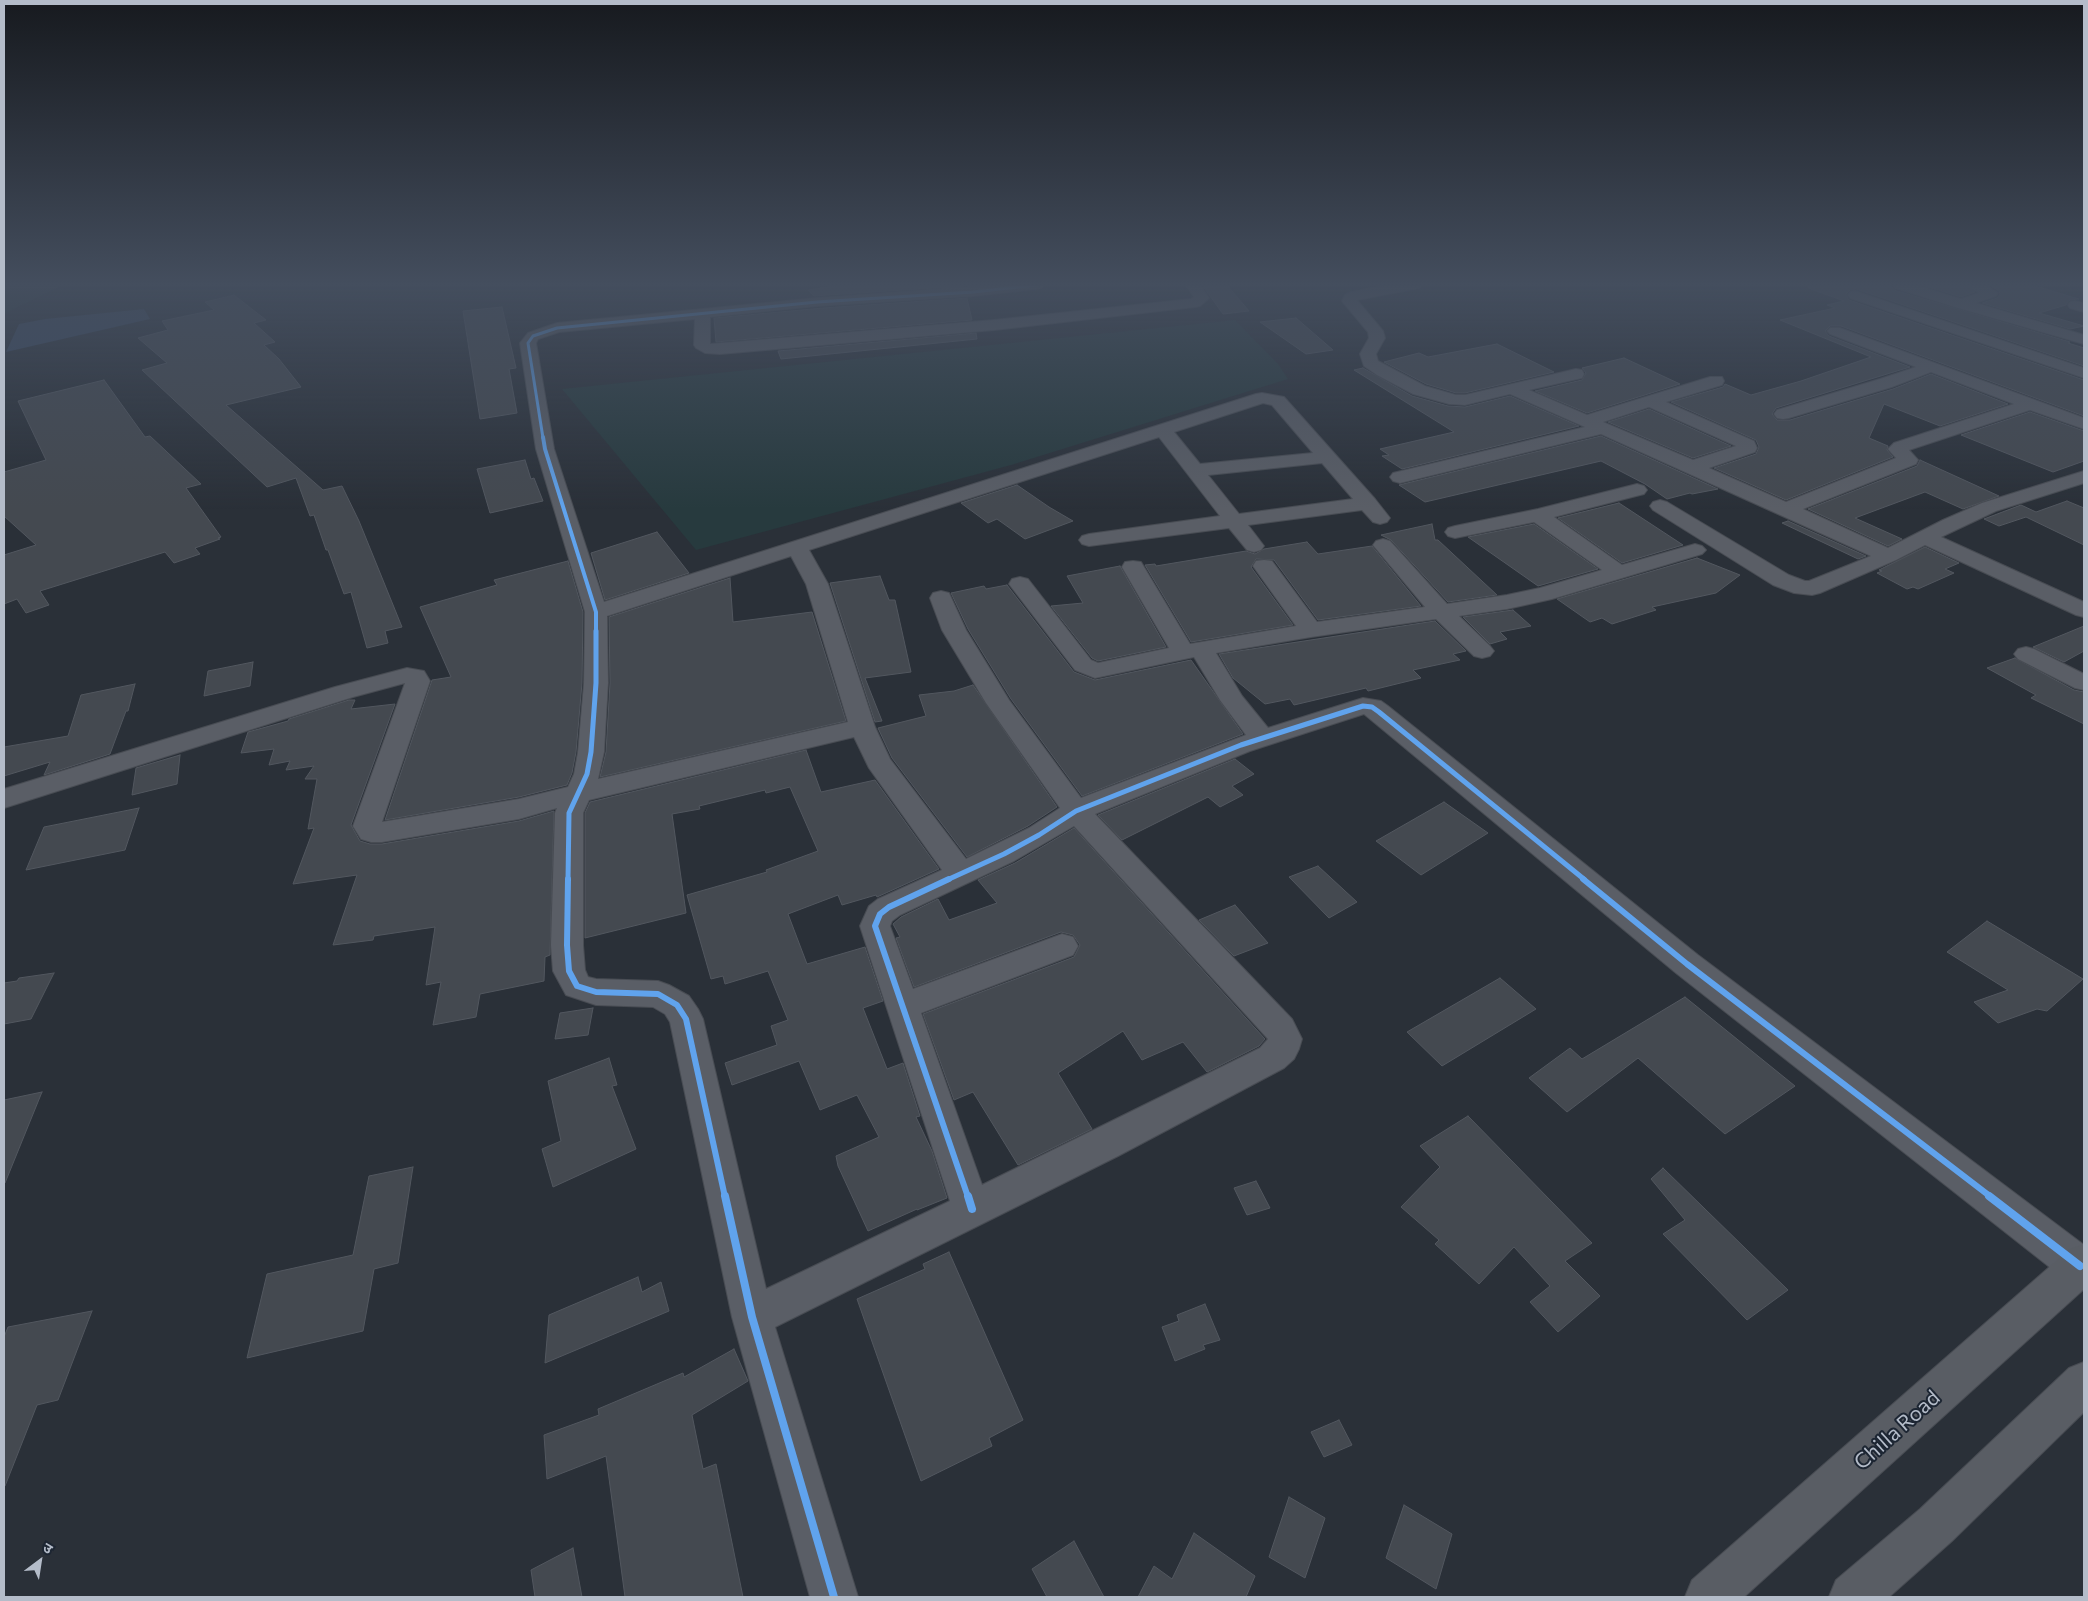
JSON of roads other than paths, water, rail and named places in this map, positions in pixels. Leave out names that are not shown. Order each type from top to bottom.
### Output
[{"type":"main road","name":"Chilla Road","points":[[1709,1597],[2082,1265]]},
{"type":"main road","points":[[1853,1597],[1936,1525],[2084,1383]]},
{"type":"street","points":[[531,360],[545,449],[596,612],[596,683],[592,752],[587,774],[569,813],[567,945],[569,971],[577,986],[596,992],[658,994],[677,1005],[686,1019],[752,1317],[834,1597]]},
{"type":"street","points":[[1369,360],[1370,363],[1383,372],[1401,381],[1444,398],[1465,400],[1576,374]]},
{"type":"street","points":[[1911,360],[2084,424]]},
{"type":"street","points":[[2043,360],[2084,373]]},
{"type":"street","points":[[1783,414],[1886,383],[1930,367]]},
{"type":"street","points":[[1400,477],[1595,425],[1650,401],[1716,381]]},
{"type":"street","points":[[1512,389],[1692,467],[1889,556]]},
{"type":"street","points":[[596,612],[1268,398],[1278,401],[1374,511],[1235,522],[1090,540]]},
{"type":"street","points":[[1650,401],[1748,445],[1748,448],[1743,450],[1692,467]]},
{"type":"street","points":[[1786,510],[1909,460],[1897,449],[1900,447],[2031,404]]},
{"type":"street","points":[[1164,430],[1197,470],[1254,546]]},
{"type":"street","points":[[1197,470],[1326,456]]},
{"type":"street","points":[[1660,506],[1781,580],[1802,588],[1812,588],[1889,556],[1924,537],[1989,508],[2084,477]]},
{"type":"street","points":[[1455,532],[1538,515],[1637,490]]},
{"type":"street","points":[[1538,515],[1618,572]]},
{"type":"street","points":[[1924,537],[2084,610]]},
{"type":"street","points":[[1383,545],[1442,612],[1482,651]]},
{"type":"street","points":[[798,548],[817,584],[862,727],[878,762],[960,873]]},
{"type":"street","points":[[1020,584],[1082,665],[1095,671],[1192,650],[1311,630],[1507,602],[1695,550]]},
{"type":"street","points":[[1264,566],[1311,630]]},
{"type":"street","points":[[1133,567],[1192,650],[1262,738]]},
{"type":"street","points":[[752,1317],[1149,1121],[1272,1058],[1282,1049],[1285,1039],[1280,1029],[1076,811],[998,703],[954,630],[940,598]]},
{"type":"street","points":[[2026,654],[2084,683]]},
{"type":"street","points":[[4,799],[344,692],[407,675],[415,676],[418,681],[367,826],[371,832],[382,832],[519,810],[579,793],[862,727]]},
{"type":"street","points":[[972,1209],[875,926],[880,914],[889,907],[1004,854],[1039,835],[1076,811],[1262,738],[1363,706],[1372,707],[1379,712],[1687,964],[2082,1265]]},
{"type":"street","points":[[902,1007],[1062,946]]}]
